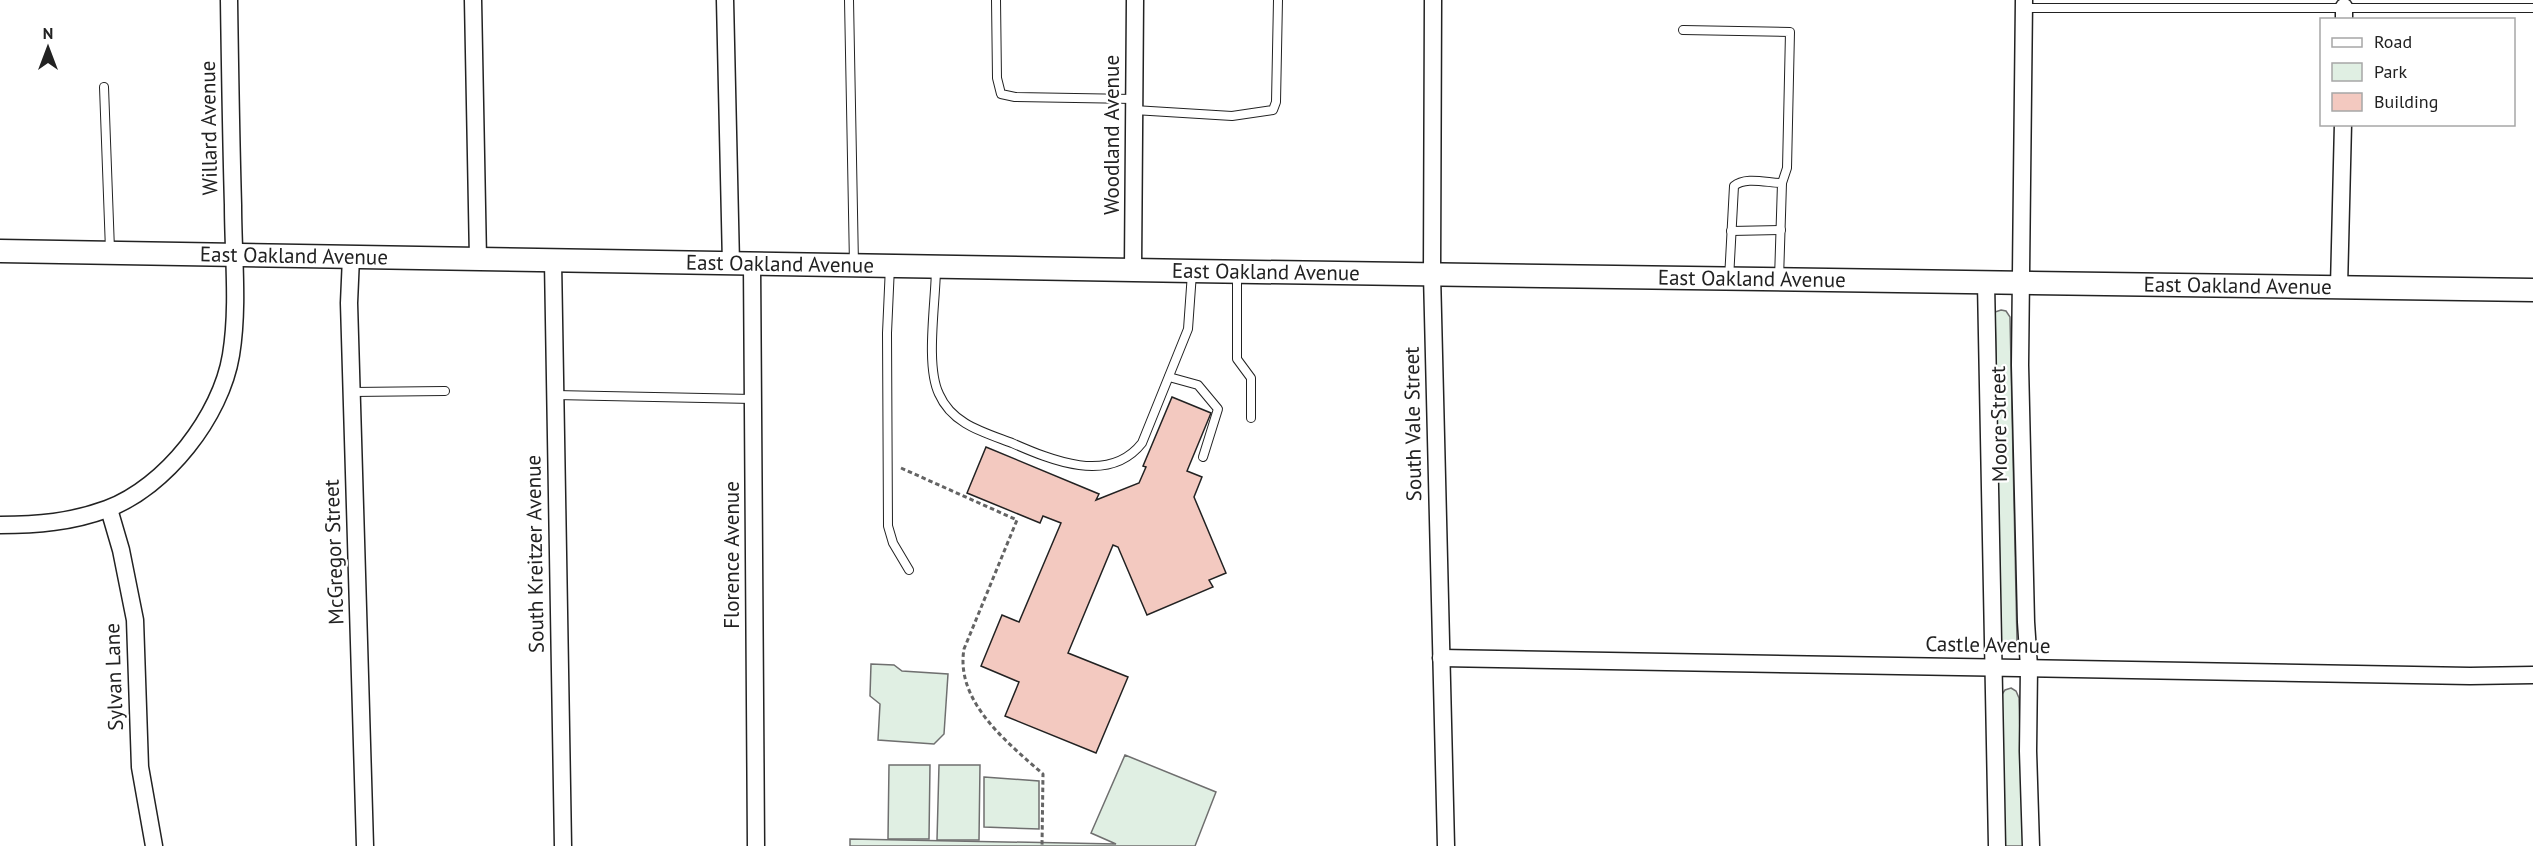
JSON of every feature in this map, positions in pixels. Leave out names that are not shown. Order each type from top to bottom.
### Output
[{"type":"main road","name":"East Oakland Avenue","points":[[0,251],[1237,272],[2533,290]]},
{"type":"street","name":"Willard Avenue","points":[[0,525],[64,522],[109,509],[151,482],[174,462],[190,443],[216,404],[231,357],[234,334],[229,0]]},
{"type":"street","points":[[473,0],[478,259]]},
{"type":"street","name":"Florence Avenue","points":[[725,0],[753,399],[756,846]]},
{"type":"street","name":"Woodland Avenue","points":[[1133,270],[1135,0]]},
{"type":"street","name":"South Vale Street","points":[[1433,0],[1432,274],[1446,846]]},
{"type":"street","name":"Moore Street","points":[[2024,4],[2020,283],[2026,611],[2030,668],[2028,751],[2031,846]]},
{"type":"street","points":[[2339,287],[2343,126]]},
{"type":"street","name":"McGregor Street","points":[[351,256],[349,303],[365,846]]},
{"type":"street","name":"South Kreitzer Avenue","points":[[553,261],[563,846]]},
{"type":"street","name":"Moore Street","points":[[1986,283],[1997,846]]},
{"type":"street","name":"Sylvan Lane","points":[[109,509],[121,550],[135,620],[140,767],[154,846]]},
{"type":"street","name":"Castle Avenue","points":[[1441,658],[2459,676],[2533,675]]},
{"type":"lane","points":[[849,0],[854,265]]},
{"type":"lane","points":[[996,0],[996,78],[1001,94],[1232,116],[1273,110],[1276,102],[1278,0]]},
{"type":"lane","points":[[2024,4],[2344,13],[2533,8]]},
{"type":"lane","points":[[1683,30],[1790,32],[1787,168],[1782,183],[1779,280]]},
{"type":"lane","points":[[104,87],[110,254]]},
{"type":"lane","points":[[1729,279],[1734,186],[1738,182],[1782,183]]},
{"type":"lane","points":[[1731,231],[1781,230]]},
{"type":"lane","points":[[890,266],[887,333],[888,526],[893,543],[909,570]]},
{"type":"lane","points":[[936,267],[933,376],[945,406],[960,421],[1046,457],[1070,465],[1096,466],[1110,463],[1135,451],[1142,443],[1188,330],[1192,271]]},
{"type":"lane","points":[[1237,272],[1237,359],[1251,378],[1251,418]]},
{"type":"lane","points":[[1169,377],[1198,385],[1218,409],[1203,457]]},
{"type":"lane","points":[[352,392],[445,391]]},
{"type":"lane","points":[[555,395],[753,399]]},
{"type":"path","points":[[888,464],[1017,520],[964,649],[961,665],[978,708],[1001,737],[1043,774],[1042,846]]},
{"type":"green space","points":[[2006,311],[2010,317],[2017,641],[2008,646],[2001,641],[1995,312]]},
{"type":"green space","points":[[871,664],[894,665],[902,671],[948,674],[944,734],[934,744],[878,740],[880,704],[870,696]]},
{"type":"green space","points":[[2011,688],[2016,691],[2019,698],[2023,846],[2004,846],[2000,697],[2005,690]]},
{"type":"green space","points":[[1125,755],[1216,792],[1195,846],[850,846],[850,839],[1116,844],[1091,833]]},
{"type":"green space","points":[[889,765],[930,765],[929,839],[888,839]]},
{"type":"green space","points":[[939,765],[980,765],[979,840],[937,840]]},
{"type":"green space","points":[[984,777],[1039,781],[1039,829],[984,827]]},
{"type":"building","points":[[1172,397],[1211,413],[1187,471],[1202,477],[1194,497],[1226,573],[1209,580],[1213,587],[1147,615],[1118,547],[1113,545],[1068,653],[1128,677],[1096,753],[1005,716],[1019,682],[981,666],[1002,615],[1019,622],[1061,523],[1043,516],[1040,523],[967,493],[986,447],[1099,494],[1096,500],[1139,483],[1146,467],[1143,466]]}]
